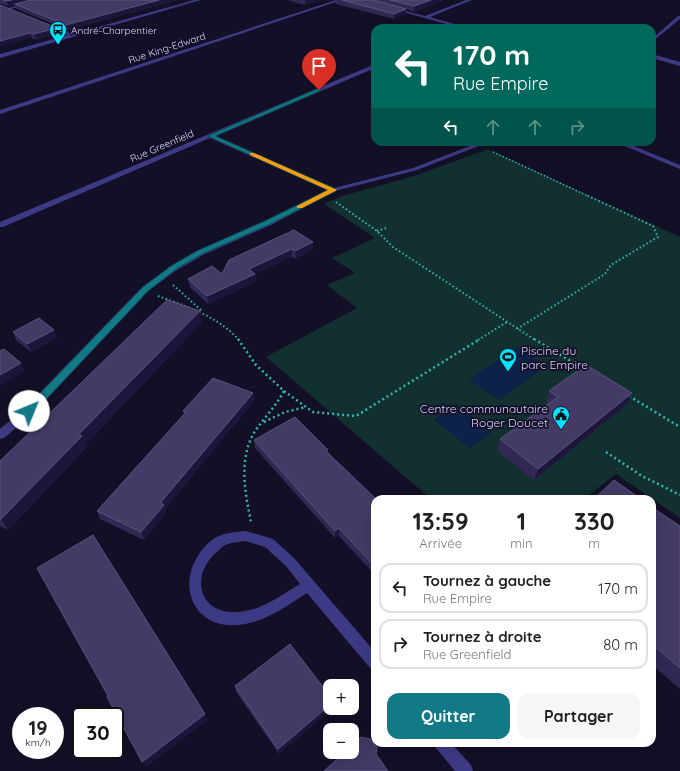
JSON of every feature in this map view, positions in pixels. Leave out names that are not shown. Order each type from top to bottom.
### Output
[{"type":"street","points":[[8,9],[43,0]]},
{"type":"street","points":[[0,56],[199,0]]},
{"type":"street","name":"Rue King-Edward","points":[[0,112],[340,0]]},
{"type":"street","points":[[426,17],[470,0]]},
{"type":"street","points":[[0,6],[20,14]]},
{"type":"street","points":[[387,7],[451,24]]},
{"type":"street","points":[[656,38],[680,18]]},
{"type":"street","points":[[41,23],[73,36]]},
{"type":"street","points":[[656,57],[680,64]]},
{"type":"street","name":"Rue Greenfield","points":[[0,225],[371,68]]},
{"type":"street","points":[[211,136],[333,190]]},
{"type":"street","points":[[0,435],[29,411],[145,289],[174,268],[200,253],[268,223],[333,190],[415,169],[475,146]]},
{"type":"street","points":[[628,146],[680,167]]},
{"type":"street","points":[[309,585],[272,607],[245,618],[224,619],[206,611],[196,598],[194,583],[198,567],[208,552],[224,539],[246,536],[269,543],[290,562],[371,658]]},
{"type":"street","points":[[445,747],[465,771]]},
{"type":"path","points":[[492,152],[653,226],[658,237],[611,265],[605,274],[517,329]]},
{"type":"path","points":[[332,199],[377,231],[393,247],[517,329],[585,370]]},
{"type":"path","points":[[377,231],[386,228]]},
{"type":"path","points":[[169,282],[180,290],[202,312]]},
{"type":"path","points":[[153,294],[202,312],[229,329],[239,340],[256,365],[284,391],[313,412],[356,416],[507,322]]},
{"type":"path","points":[[254,538],[246,493],[244,464],[247,447],[284,391]]},
{"type":"path","points":[[626,394],[680,427]]},
{"type":"path","points":[[263,422],[285,412],[307,407]]},
{"type":"path","points":[[606,452],[624,466],[657,486],[680,495]]},
{"type":"green space","points":[[488,149],[680,237],[680,518],[656,502],[656,495],[647,495],[616,474],[589,495],[426,495],[266,357],[357,308],[327,285],[355,273],[332,258],[375,238],[324,204],[342,196],[417,175]]},
{"type":"water","name":"Piscine du parc Empire","points":[[517,347],[546,366],[499,400],[469,379]]},
{"type":"water","points":[[456,404],[492,432],[470,448],[434,420]]},
{"type":"building","points":[[31,0],[159,0],[66,25],[15,4]]},
{"type":"building","points":[[342,0],[374,0],[406,9],[394,14]]},
{"type":"building","points":[[390,0],[431,0],[414,6]]},
{"type":"building","points":[[0,5],[57,28],[0,41]]},
{"type":"building","points":[[294,230],[313,242],[295,251],[292,249],[249,269],[255,274],[207,296],[188,279],[212,266],[222,274],[229,260]]},
{"type":"building","points":[[167,300],[200,311],[79,434],[82,436],[0,519],[0,461]]},
{"type":"building","points":[[39,318],[54,330],[27,344],[13,332]]},
{"type":"building","points":[[4,349],[21,363],[0,375],[0,351]]},
{"type":"building","name":"Centre communautaire Roger Doucet","points":[[586,365],[632,393],[538,469],[500,439],[558,397],[549,391]]},
{"type":"building","points":[[213,378],[253,393],[161,502],[164,505],[141,532],[97,511],[186,412],[183,411]]},
{"type":"building","points":[[295,417],[328,450],[326,451],[372,495],[371,563],[339,528],[335,531],[254,440]]},
{"type":"building","points":[[614,480],[635,495],[598,495]]},
{"type":"building","points":[[656,510],[680,526],[680,668],[656,647]]},
{"type":"building","points":[[93,535],[205,714],[142,762],[124,729],[124,707],[112,707],[107,697],[108,696],[37,568]]},
{"type":"building","points":[[290,644],[323,687],[323,711],[278,749],[235,686]]},
{"type":"building","points":[[361,737],[370,739],[371,747],[377,747],[376,754],[388,771],[324,771],[337,759],[359,759],[359,739]]},
{"type":"slow traffic","points":[[252,154],[333,190],[300,207]]},
{"type":"place","name":"André-Charpentier","points":[[58,45]]},
{"type":"place","name":"Piscine du parc Empire","points":[[508,372]]},
{"type":"place","name":"Centre communautaire Roger Doucet","points":[[561,430]]},
{"type":"route","points":[[29,411],[70,370],[145,289],[174,268],[200,253],[268,223],[333,190],[211,136],[319,90]]}]
